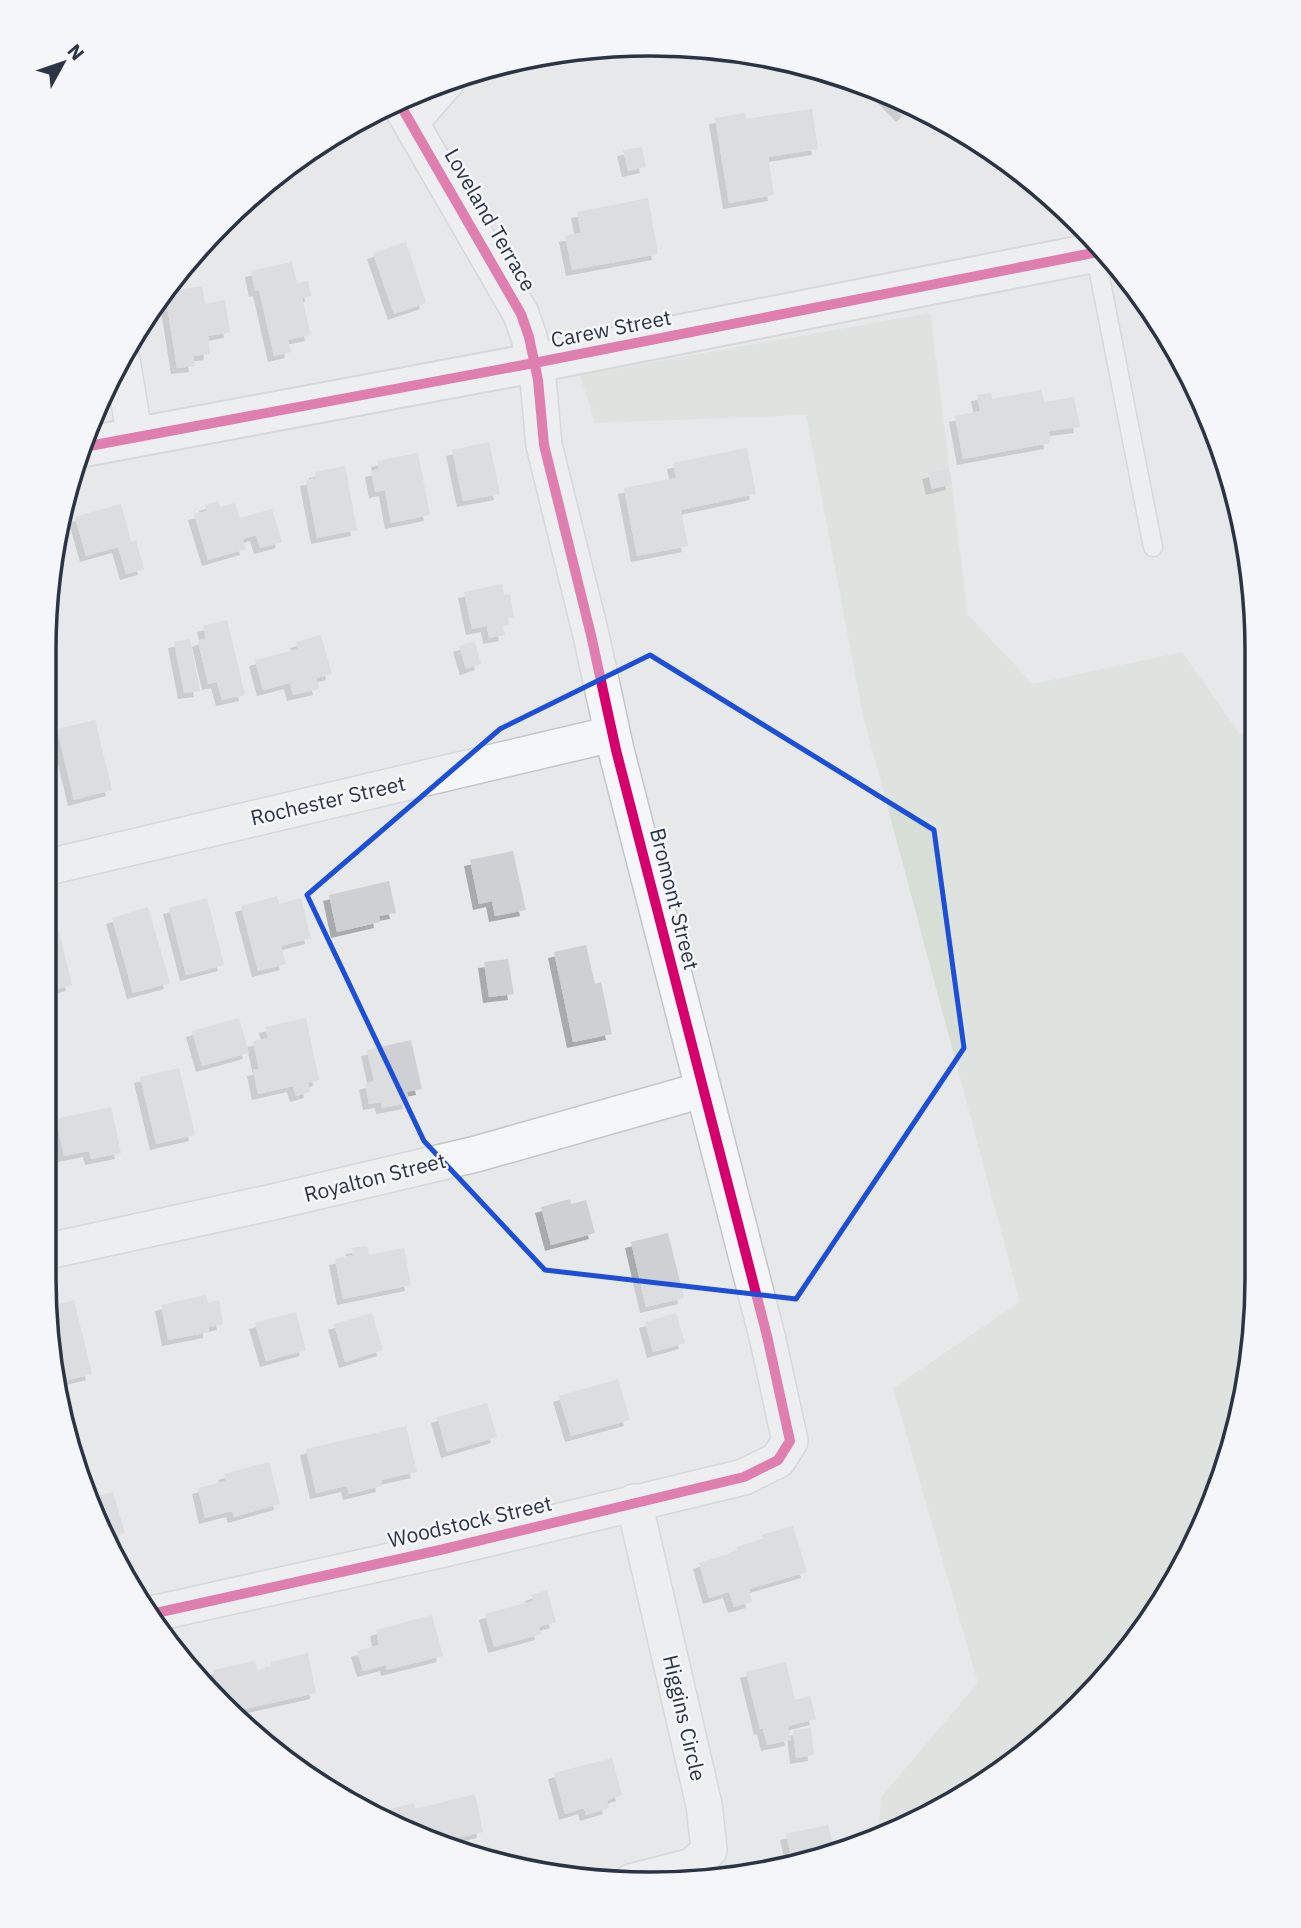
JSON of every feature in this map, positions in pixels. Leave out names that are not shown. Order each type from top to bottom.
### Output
[{"type":"street","name":"Loveland Terrace","points":[[405,111],[521,314],[534,363]]},
{"type":"street","name":"Carew Street","points":[[93,445],[534,363],[1091,253]]},
{"type":"street","name":"Bromont Street","points":[[534,363],[544,445],[591,635],[612,734],[767,1336],[790,1441]]},
{"type":"street","points":[[124,374],[135,438]]},
{"type":"street","name":"Rochester Street","points":[[56,865],[612,734]]},
{"type":"street","name":"Royalton Street","points":[[56,1249],[462,1157],[702,1090]]},
{"type":"street","name":"Woodstock Street","points":[[159,1612],[440,1550],[744,1477],[778,1460],[790,1441]]},
{"type":"street","name":"Higgins Circle","points":[[634,1502],[704,1805],[709,1850],[693,1866],[672,1871]]},
{"type":"lane","points":[[1101,264],[1153,547]]},
{"type":"highlighted area","points":[[650,655],[934,830],[964,1048],[796,1299],[545,1270],[424,1141],[307,895],[500,729]]},
{"type":"shaded area","points":[[930,313],[968,615],[1033,684],[1182,652],[1240,734],[1245,733],[1244,1316],[1234,1393],[1213,1469],[1184,1540],[1145,1608],[1071,1698],[981,1772],[913,1811],[879,1826],[881,1797],[978,1683],[893,1388],[1020,1302],[863,715],[806,415],[595,423],[580,375]]},
{"type":"building","points":[[812,109],[818,149],[768,157],[774,195],[729,203],[715,118],[745,113],[746,119]]},
{"type":"building","points":[[642,147],[646,167],[628,171],[623,150]]},
{"type":"building","points":[[648,198],[658,254],[572,270],[565,236],[581,233],[577,212]]},
{"type":"building","points":[[406,242],[426,303],[394,314],[373,253]]},
{"type":"building","points":[[292,262],[297,283],[308,281],[311,296],[302,298],[311,335],[288,340],[291,352],[274,356],[259,290],[255,291],[251,271]]},
{"type":"building","points":[[202,286],[205,304],[225,300],[230,332],[208,336],[210,354],[193,356],[195,366],[177,368],[167,305],[178,290]]},
{"type":"building","points":[[1041,390],[1044,402],[1074,397],[1080,427],[1049,431],[1050,443],[963,459],[955,416],[980,411],[977,395],[991,393],[992,399]]},
{"type":"building","points":[[489,442],[500,494],[463,501],[452,450]]},
{"type":"building","points":[[747,448],[756,494],[681,510],[688,546],[637,556],[624,488],[676,478],[673,463]]},
{"type":"building","points":[[418,453],[430,515],[391,523],[385,490],[375,492],[371,471],[379,469],[377,461]]},
{"type":"building","points":[[345,466],[357,530],[317,538],[306,480],[316,478],[315,472]]},
{"type":"building","points":[[948,468],[952,484],[932,489],[928,473]]},
{"type":"building","points":[[218,501],[220,507],[235,503],[240,518],[272,509],[282,542],[260,548],[256,535],[243,539],[246,549],[208,560],[194,514],[207,511],[205,505]]},
{"type":"building","points":[[121,504],[131,541],[136,540],[144,569],[126,574],[118,547],[86,556],[75,517]]},
{"type":"building","points":[[502,584],[504,595],[510,594],[514,617],[508,618],[509,625],[503,626],[505,635],[489,638],[487,626],[472,629],[464,592]]},
{"type":"building","points":[[227,620],[245,695],[222,700],[217,682],[208,684],[198,641],[206,638],[203,626]]},
{"type":"building","points":[[321,635],[332,674],[316,678],[319,689],[293,695],[290,683],[263,690],[255,660],[298,649],[296,642]]},
{"type":"building","points":[[190,639],[200,691],[184,693],[174,642]]},
{"type":"building","points":[[475,641],[481,664],[466,669],[459,646]]},
{"type":"building","points":[[95,720],[112,790],[74,800],[57,729]]},
{"type":"building","points":[[513,851],[526,910],[495,916],[492,901],[479,904],[470,860]]},
{"type":"building","points":[[389,881],[396,913],[379,916],[380,922],[337,932],[329,895]]},
{"type":"building","points":[[277,896],[279,904],[301,898],[311,938],[281,946],[286,964],[258,971],[241,906]]},
{"type":"building","points":[[207,898],[224,965],[186,975],[169,908]]},
{"type":"building","points":[[148,907],[170,983],[133,993],[112,918]]},
{"type":"building","points":[[56,924],[72,985],[56,989]]},
{"type":"building","points":[[586,945],[595,984],[601,982],[612,1034],[573,1042],[554,952]]},
{"type":"building","points":[[508,959],[514,994],[489,997],[484,962]]},
{"type":"building","points":[[239,1018],[249,1053],[202,1066],[192,1031]]},
{"type":"building","points":[[306,1018],[319,1080],[308,1083],[310,1092],[296,1096],[293,1086],[258,1094],[253,1070],[259,1069],[253,1041],[268,1038],[265,1027]]},
{"type":"building","points":[[411,1040],[422,1089],[407,1092],[409,1103],[382,1108],[381,1102],[369,1104],[365,1084],[374,1081],[367,1050]]},
{"type":"building","points":[[179,1068],[195,1135],[156,1144],[140,1077]]},
{"type":"building","points":[[111,1107],[121,1153],[91,1159],[89,1151],[64,1156],[56,1119]]},
{"type":"building","points":[[570,1199],[571,1204],[586,1200],[595,1233],[551,1245],[541,1207]]},
{"type":"building","points":[[668,1233],[684,1298],[646,1307],[631,1242]]},
{"type":"building","points":[[367,1246],[369,1255],[404,1248],[411,1285],[343,1299],[335,1259],[353,1255],[352,1248]]},
{"type":"building","points":[[206,1295],[208,1303],[219,1300],[223,1324],[209,1327],[209,1332],[168,1340],[161,1305]]},
{"type":"building","points":[[74,1300],[92,1374],[65,1381],[57,1305]]},
{"type":"building","points":[[296,1312],[306,1350],[266,1361],[255,1323]]},
{"type":"building","points":[[372,1313],[383,1350],[345,1362],[334,1324]]},
{"type":"building","points":[[676,1313],[685,1343],[653,1352],[645,1322]]},
{"type":"building","points":[[618,1379],[630,1420],[571,1436],[559,1396]]},
{"type":"building","points":[[487,1403],[497,1437],[447,1452],[437,1417]]},
{"type":"building","points":[[406,1426],[417,1472],[381,1480],[382,1486],[349,1494],[347,1486],[316,1493],[306,1449]]},
{"type":"building","points":[[269,1462],[280,1504],[234,1517],[232,1511],[205,1518],[198,1488],[226,1481],[224,1474]]},
{"type":"building","points":[[113,1492],[125,1533],[115,1536],[98,1496]]},
{"type":"building","points":[[793,1526],[807,1572],[749,1589],[752,1602],[734,1607],[729,1592],[709,1598],[699,1563],[737,1551],[736,1547],[763,1539],[761,1535]]},
{"type":"building","points":[[547,1590],[556,1622],[539,1627],[541,1634],[494,1647],[485,1614],[533,1601],[531,1595]]},
{"type":"building","points":[[432,1615],[443,1656],[387,1670],[386,1665],[363,1671],[357,1651],[379,1645],[376,1630]]},
{"type":"building","points":[[308,1653],[316,1693],[243,1709],[213,1679],[213,1670],[255,1661],[257,1670],[272,1667],[271,1662]]},
{"type":"building","points":[[786,1662],[795,1700],[810,1696],[816,1719],[788,1726],[791,1740],[767,1745],[763,1728],[760,1729],[746,1672]]},
{"type":"building","points":[[811,1728],[814,1755],[796,1758],[793,1730]]},
{"type":"building","points":[[612,1758],[622,1795],[607,1800],[609,1808],[586,1815],[584,1808],[565,1814],[554,1773]]},
{"type":"building","points":[[475,1794],[483,1832],[455,1839],[386,1810],[414,1803],[415,1809]]},
{"type":"building","points":[[828,1825],[833,1843],[791,1855],[786,1834]]},
{"type":"cycle path","points":[[159,1612],[440,1550],[744,1477],[778,1460],[790,1441],[767,1336],[616,750],[544,445],[538,380],[529,337],[521,314],[403,110]]},
{"type":"cycle path","points":[[93,445],[534,363],[1092,253]]}]
